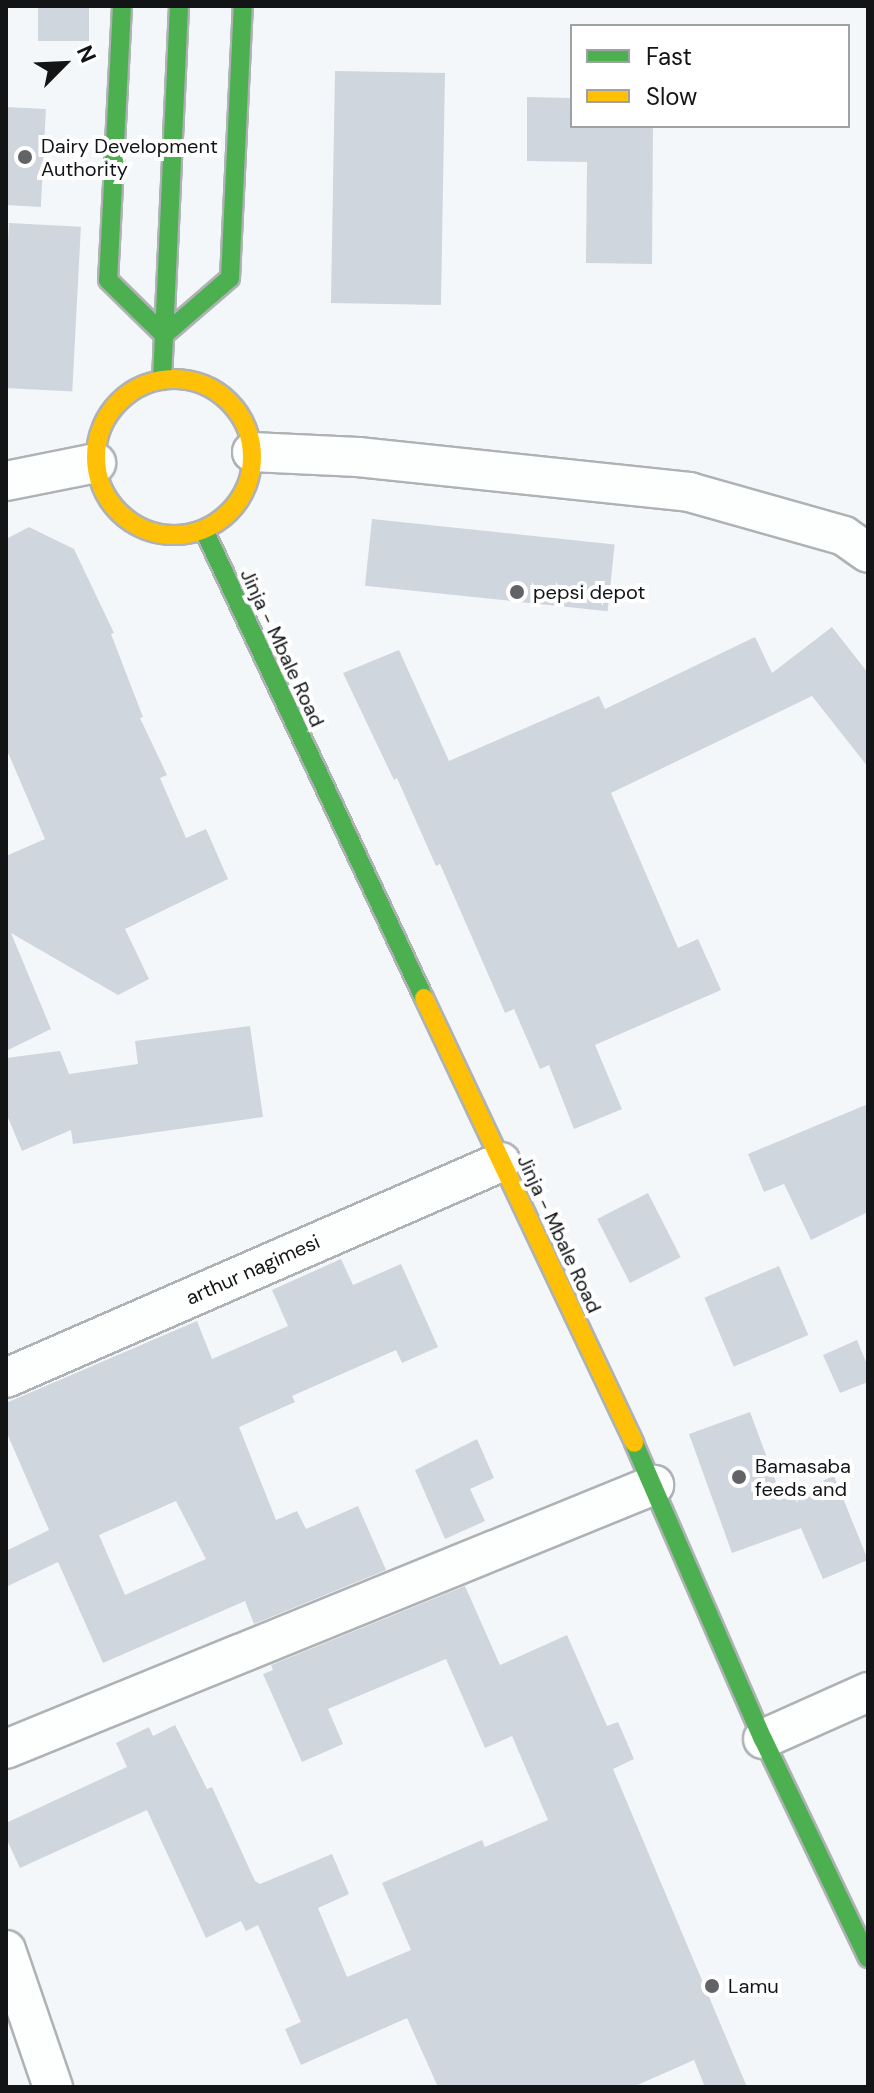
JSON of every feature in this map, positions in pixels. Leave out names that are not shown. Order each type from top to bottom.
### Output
[{"type":"main road","points":[[122,6],[108,280],[164,335]]},
{"type":"main road","points":[[162,380],[179,6]]},
{"type":"main road","points":[[164,335],[230,278],[243,6]]},
{"type":"main road","points":[[162,380],[193,380],[215,390],[234,407],[247,428],[252,452],[250,477],[241,499],[225,518],[204,530],[180,536],[156,533],[133,524],[115,508],[102,487],[96,463],[97,438],[107,415],[123,397],[145,384],[162,380]]},
{"type":"main road","name":"Jinja - Mbale Road","points":[[204,530],[654,1485],[763,1739],[868,1958]]},
{"type":"street","points":[[252,452],[358,457],[689,492],[844,536],[868,553]]},
{"type":"street","points":[[6,481],[96,463]]},
{"type":"street","name":"arthur nagimesi","points":[[6,1378],[501,1162]]},
{"type":"street","points":[[6,1749],[654,1485]]},
{"type":"street","points":[[763,1739],[868,1692]]},
{"type":"street","points":[[6,1950],[53,2087]]},
{"type":"building","points":[[38,6],[89,6],[89,41],[38,41]]},
{"type":"building","points":[[335,71],[445,73],[441,305],[331,303]]},
{"type":"building","points":[[527,97],[570,98],[570,128],[653,128],[652,264],[586,263],[587,162],[527,161]]},
{"type":"building","name":"Dairy Development Authority","points":[[6,107],[46,109],[41,207],[6,205]]},
{"type":"building","points":[[9,223],[81,227],[72,392],[6,388]]},
{"type":"building","points":[[372,519],[615,545],[608,611],[365,586]]},
{"type":"building","points":[[29,527],[74,549],[114,633],[111,634],[143,717],[140,718],[167,775],[160,778],[186,838],[206,829],[228,879],[125,929],[149,979],[118,995],[11,933],[51,1029],[6,1051],[6,856],[45,839],[6,748],[6,539]]},
{"type":"building","points":[[832,627],[868,673],[868,767],[812,696],[611,793],[678,948],[698,939],[721,990],[595,1045],[622,1109],[574,1129],[549,1065],[540,1069],[514,1009],[505,1013],[440,864],[436,866],[397,778],[394,780],[343,673],[399,650],[449,761],[599,696],[605,709],[755,637],[772,673]]},
{"type":"building","points":[[250,1026],[263,1117],[73,1144],[71,1130],[22,1151],[6,1113],[6,1058],[60,1051],[69,1074],[138,1064],[135,1041]]},
{"type":"building","points":[[868,1104],[868,1212],[811,1240],[784,1184],[764,1192],[748,1154]]},
{"type":"building","points":[[648,1193],[681,1257],[630,1283],[597,1219]]},
{"type":"building","points":[[341,1259],[353,1285],[401,1264],[438,1347],[402,1363],[396,1350],[292,1396],[295,1402],[239,1427],[276,1520],[297,1511],[306,1529],[358,1506],[386,1570],[254,1624],[245,1601],[103,1663],[58,1562],[6,1587],[6,1551],[49,1530],[6,1431],[6,1403],[197,1321],[212,1359],[288,1326],[272,1290]],"holes":[[[176,1501],[206,1559],[125,1595],[99,1535]]]},
{"type":"building","points":[[779,1266],[808,1335],[734,1367],[704,1298]]},
{"type":"building","points":[[857,1340],[868,1367],[868,1382],[840,1393],[823,1355]]},
{"type":"building","points":[[750,1412],[782,1498],[834,1476],[868,1560],[823,1579],[801,1528],[732,1553],[689,1434]]},
{"type":"building","points":[[477,1439],[494,1478],[470,1489],[485,1521],[445,1539],[415,1470]]},
{"type":"building","points":[[465,1586],[500,1665],[567,1635],[607,1726],[618,1722],[634,1759],[613,1769],[747,2087],[705,2087],[694,2060],[633,2087],[438,2087],[407,2018],[301,2065],[285,2029],[301,2022],[258,1925],[246,1931],[241,1921],[206,1938],[147,1810],[20,1868],[6,1838],[6,1823],[127,1767],[116,1743],[149,1727],[153,1736],[175,1725],[207,1789],[212,1787],[255,1881],[260,1884],[332,1854],[349,1894],[318,1908],[347,1977],[411,1950],[382,1883],[482,1840],[485,1847],[548,1820],[512,1736],[485,1748],[446,1659],[328,1709],[343,1744],[302,1762],[263,1674],[273,1670],[271,1665]]},
{"type":"traffic: fast","points":[[122,6],[108,280],[164,335],[230,278],[243,6]]},
{"type":"traffic: fast","points":[[162,380],[179,6]]},
{"type":"traffic: fast","points":[[204,530],[424,998]]},
{"type":"traffic: fast","points":[[634,1443],[763,1739],[868,1958]]},
{"type":"traffic: slow","points":[[174,379],[204,385],[229,402],[246,427],[252,457],[246,487],[229,512],[204,529],[174,535],[144,529],[119,512],[102,487],[96,457],[102,427],[119,402],[144,385],[174,379]]},
{"type":"traffic: slow","points":[[424,998],[634,1443]]},
{"type":"place","name":"Dairy Development Authority","points":[[25,157]]},
{"type":"place","name":"pepsi depot","points":[[517,592]]},
{"type":"place","name":"Bamasaba feeds and","points":[[739,1477]]},
{"type":"place","name":"Lamu","points":[[712,1986]]}]
